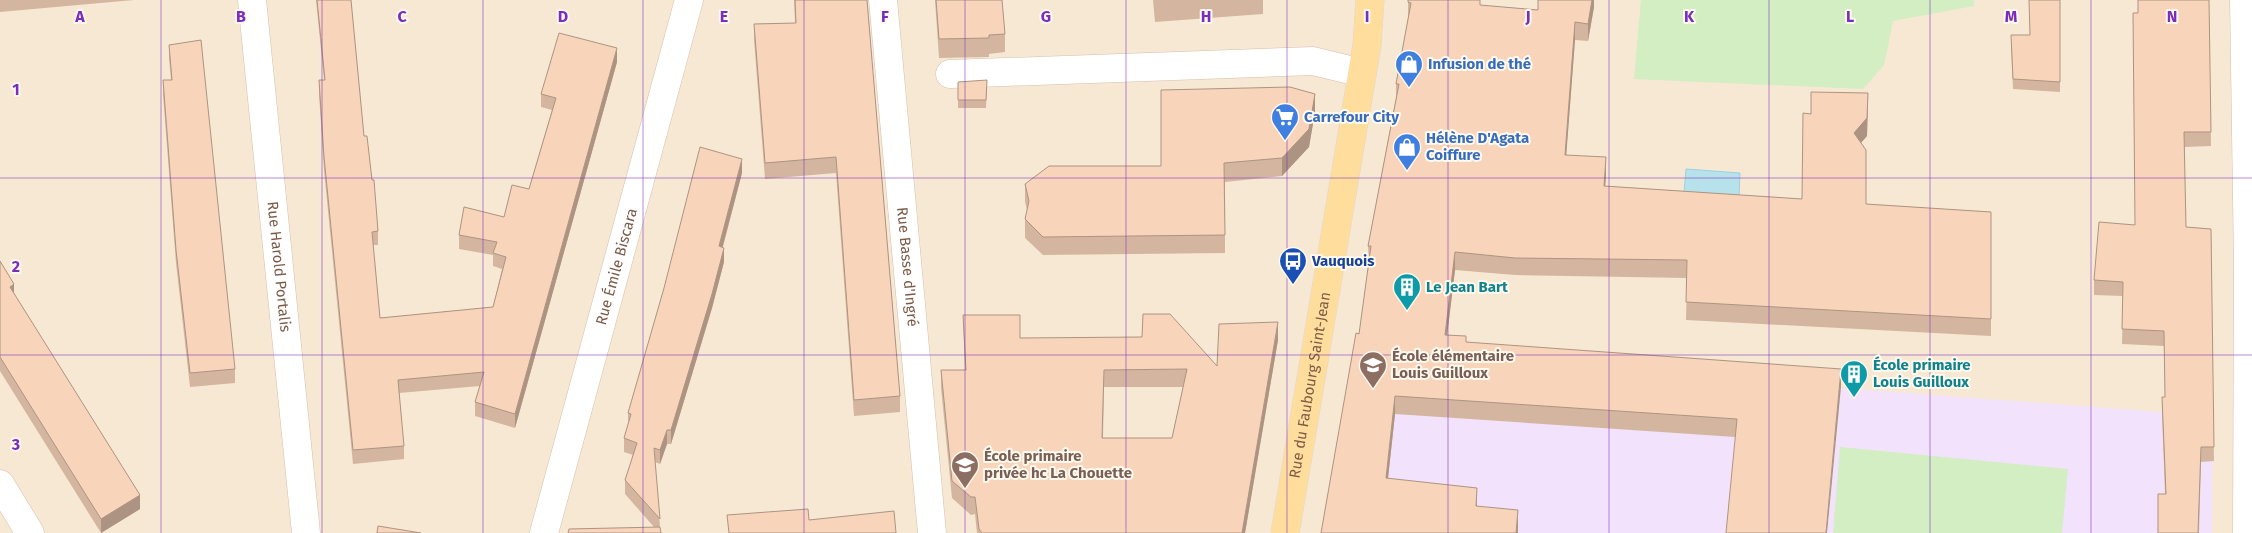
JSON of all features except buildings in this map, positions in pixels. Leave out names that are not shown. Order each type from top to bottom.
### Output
[{"type":"main road","name":"Rue du Faubourg Saint-Jean","points":[[1285,533],[1367,45],[1370,0]]},
{"type":"street","name":"Rue Harold Portalis","points":[[252,0],[306,533]]},
{"type":"street","name":"Rue Émile Biscara","points":[[544,533],[689,0]]},
{"type":"street","name":"Rue Basse d'Ingré","points":[[883,0],[932,533]]},
{"type":"street","points":[[2244,0],[2250,263],[2246,533]]},
{"type":"street","points":[[950,74],[1313,61],[1362,73]]},
{"type":"street","points":[[0,484],[30,533]]},
{"type":"shaded area","points":[[0,0],[2252,0],[2252,533],[0,533]]},
{"type":"shaded area","points":[[1359,352],[2162,412],[2213,409],[2212,533],[1324,533]]},
{"type":"green space","points":[[1641,0],[1974,0],[1974,6],[1893,21],[1884,65],[1863,89],[1634,79]]},
{"type":"green space","points":[[1840,447],[2068,469],[2062,533],[1833,533]]},
{"type":"water","points":[[1686,169],[1740,173],[1739,197],[1684,193]]},
{"type":"place","name":"Infusion de thé","points":[[1409,88]]},
{"type":"place","name":"Carrefour City","points":[[1285,141]]},
{"type":"place","name":"Hélène D'Agata Coiffure","points":[[1407,171]]},
{"type":"place","name":"Vauquois","points":[[1293,285]]},
{"type":"place","name":"Le Jean Bart","points":[[1407,311]]},
{"type":"place","name":"École élémentaire Louis Guilloux","points":[[1373,389]]},
{"type":"place","name":"École primaire Louis Guilloux","points":[[1854,398]]},
{"type":"place","name":"École primaire privée hc La Chouette","points":[[965,489]]}]
